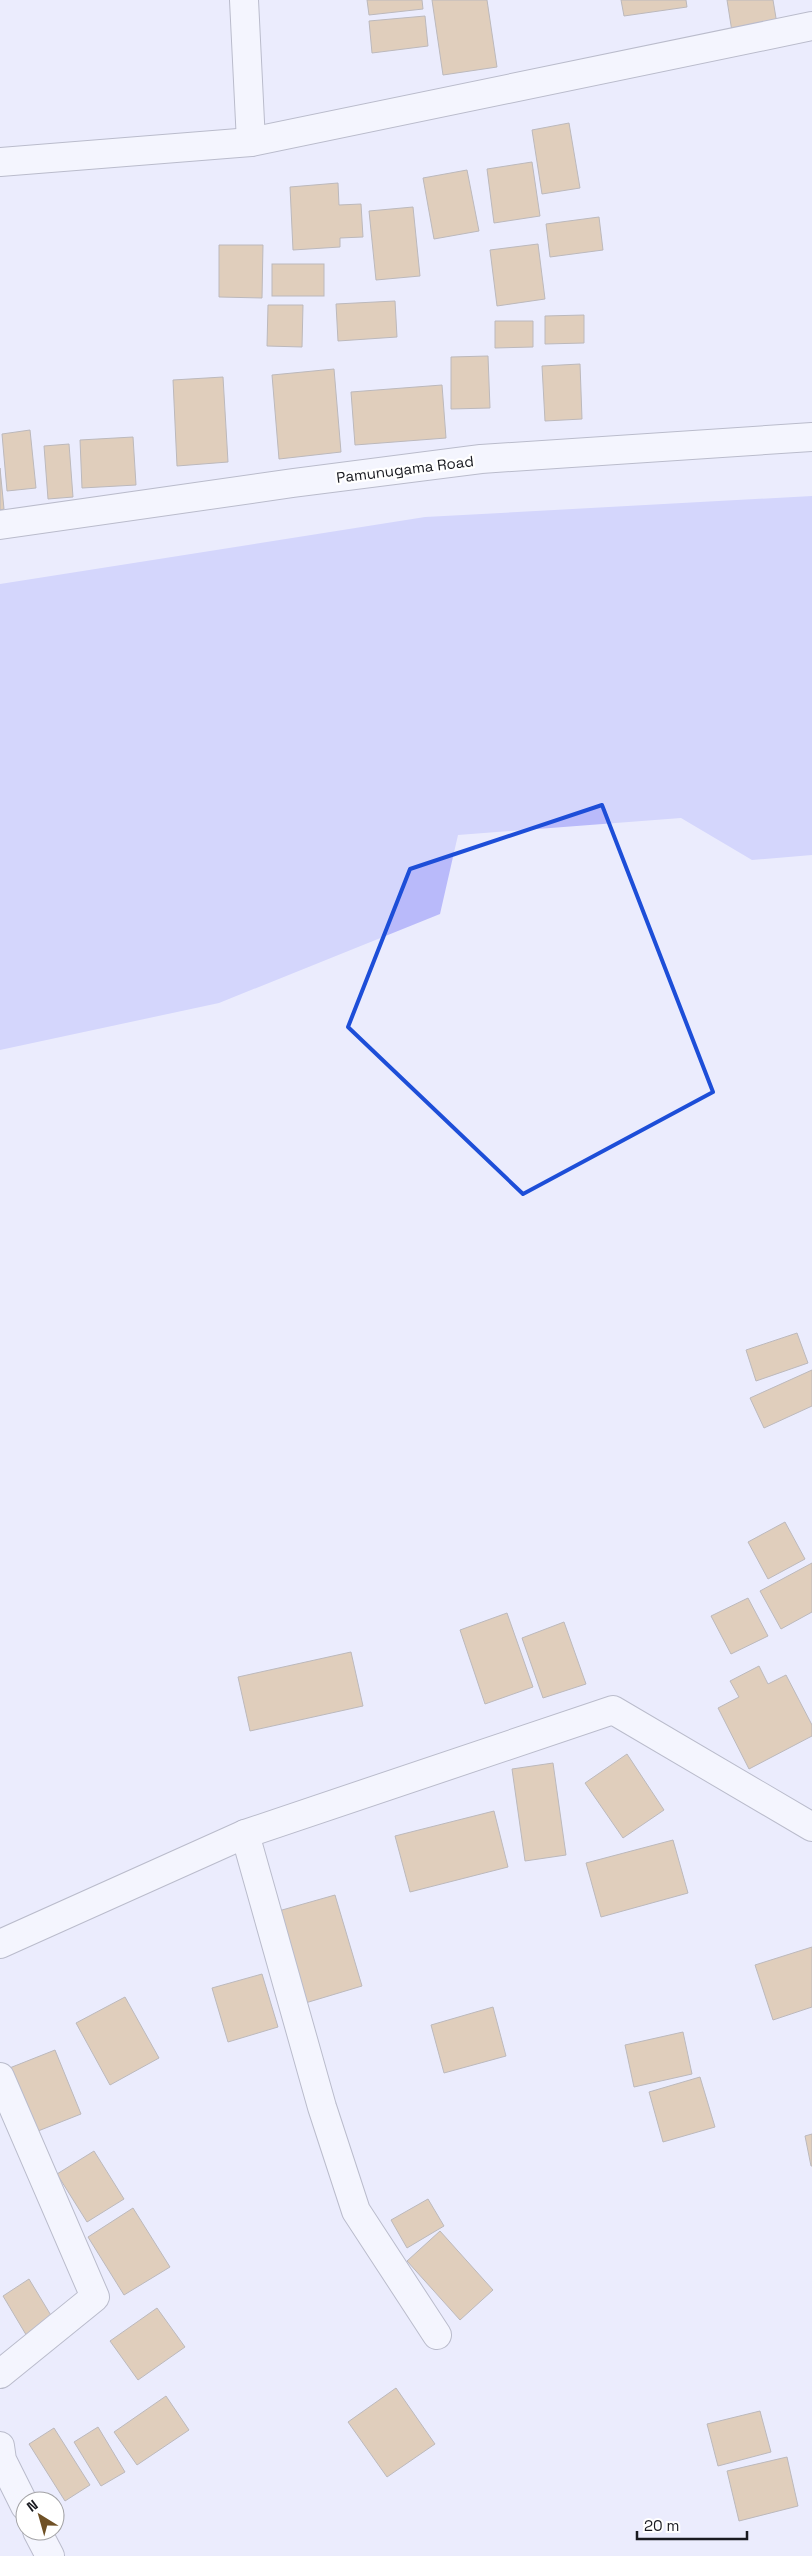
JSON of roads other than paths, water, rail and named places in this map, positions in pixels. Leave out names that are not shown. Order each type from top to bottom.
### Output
[{"type":"street","points":[[244,0],[251,142]]},
{"type":"street","points":[[0,162],[251,142],[812,26]]},
{"type":"street","name":"Pamunugama Road","points":[[0,525],[293,483],[481,459],[812,438]]},
{"type":"street","points":[[0,1944],[245,1834],[613,1710],[812,1828]]},
{"type":"street","points":[[245,1834],[322,2107],[356,2211],[437,2335]]},
{"type":"street","points":[[0,2077],[95,2297],[0,2374]]},
{"type":"street","points":[[0,2446],[2,2460],[18,2491]]},
{"type":"street","points":[[42,2541],[50,2556]]},
{"type":"water","points":[[812,496],[812,855],[752,860],[681,818],[458,835],[440,914],[219,1003],[0,1050],[0,584],[425,517]]}]
